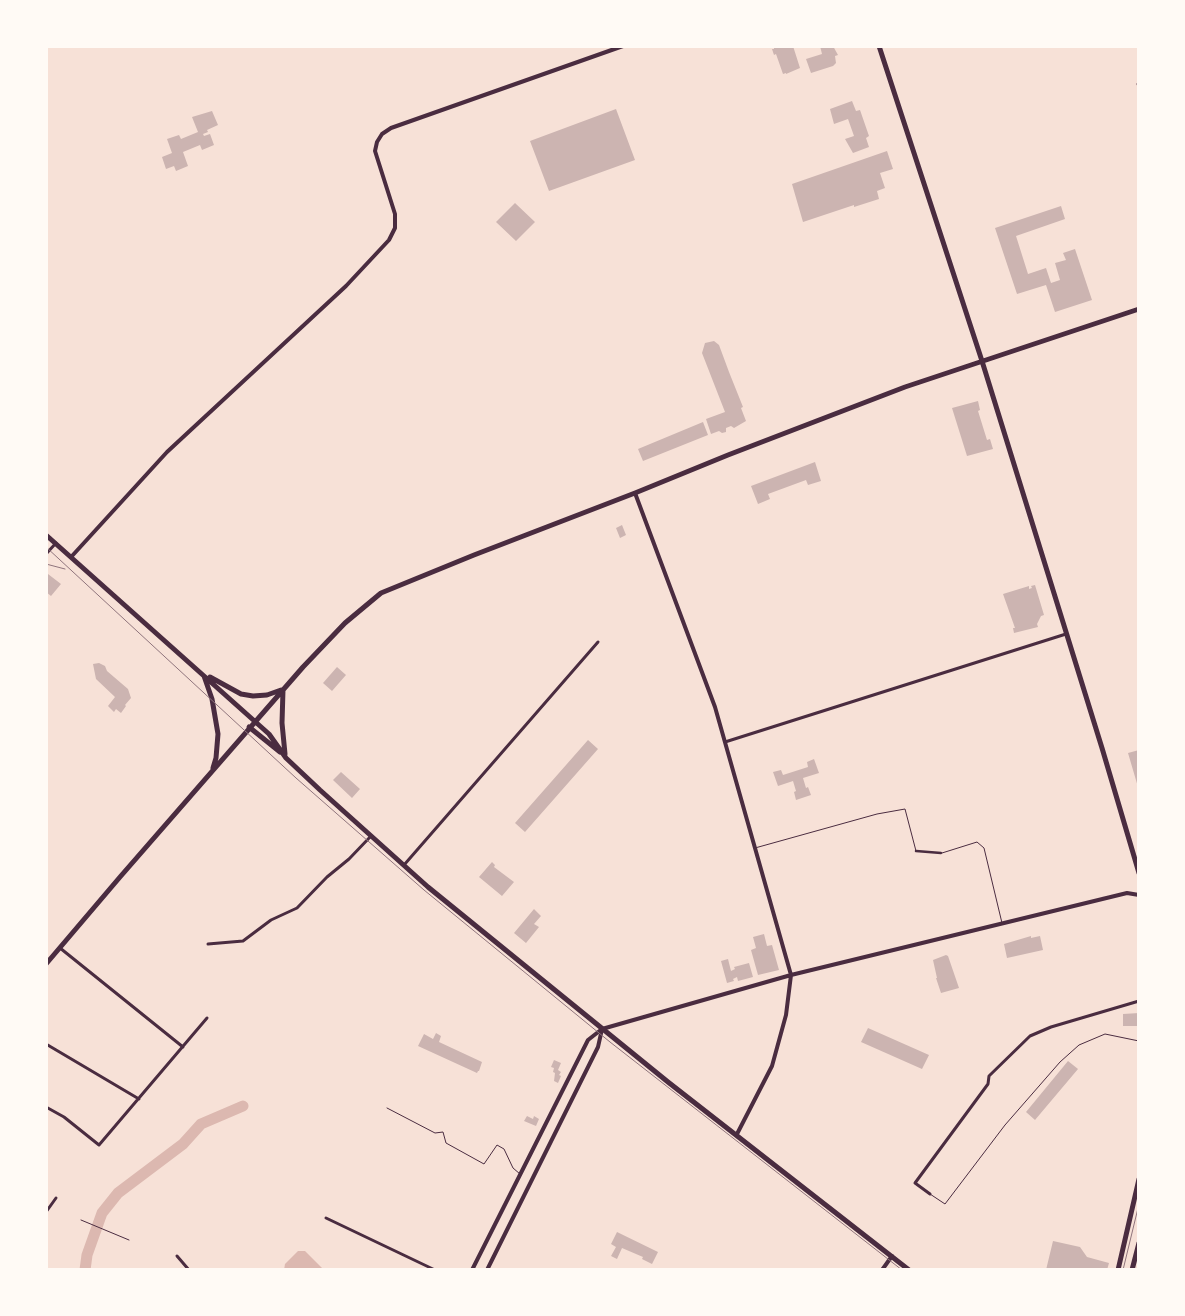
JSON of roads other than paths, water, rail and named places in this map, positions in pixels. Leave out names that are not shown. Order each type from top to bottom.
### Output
[{"type":"main road","points":[[879,46],[982,361],[1139,872]]},
{"type":"main road","points":[[46,964],[249,727],[345,623],[381,594],[635,494],[728,455],[904,387],[1139,308]]},
{"type":"main road","points":[[46,535],[72,556],[269,734],[286,758]]},
{"type":"main road","points":[[203,674],[241,694],[253,696],[267,695],[283,690]]},
{"type":"main road","points":[[203,674],[212,699],[218,734],[213,769]]},
{"type":"main road","points":[[283,690],[282,733],[286,758]]},
{"type":"main road","points":[[249,727],[442,898],[668,1082],[910,1270]]},
{"type":"main road","points":[[1118,1270],[1139,1179]]},
{"type":"main road","points":[[1132,1270],[1139,1243]]},
{"type":"street","points":[[72,556],[167,452],[346,286],[389,240],[395,228],[395,214],[375,151],[377,142],[382,134],[390,128],[623,46]]},
{"type":"street","points":[[635,494],[714,706],[791,975],[786,1015],[772,1066],[737,1134]]},
{"type":"street","points":[[46,554],[56,543]]},
{"type":"street","points":[[725,742],[1066,634]]},
{"type":"street","points":[[404,865],[598,642]]},
{"type":"street","points":[[208,944],[243,941],[271,920],[297,908],[371,836]]},
{"type":"street","points":[[916,851],[941,853]]},
{"type":"street","points":[[472,1270],[588,1040],[602,1029],[791,975],[1127,893],[1139,895]]},
{"type":"street","points":[[60,948],[183,1047]]},
{"type":"street","points":[[930,1194],[916,1183],[988,1084],[989,1076],[1030,1036],[1051,1027],[1139,1000]]},
{"type":"street","points":[[46,1107],[64,1117],[99,1145],[207,1018]]},
{"type":"street","points":[[487,1270],[598,1047],[602,1029]]},
{"type":"street","points":[[46,1044],[140,1098]]},
{"type":"street","points":[[520,1174],[531,1180]]},
{"type":"street","points":[[46,1212],[56,1198]]},
{"type":"street","points":[[326,1218],[435,1270]]},
{"type":"street","points":[[177,1256],[189,1270]]},
{"type":"street","points":[[882,1270],[892,1256]]},
{"type":"lane","points":[[755,848],[877,814],[905,809],[916,851]]},
{"type":"lane","points":[[941,853],[977,842],[984,848],[1002,924]]},
{"type":"lane","points":[[930,1194],[945,1204],[1005,1125],[1060,1062],[1079,1045],[1106,1034],[1139,1041]]},
{"type":"lane","points":[[387,1108],[435,1133],[443,1132],[446,1143],[484,1164],[497,1145],[504,1149],[513,1168],[520,1174]]},
{"type":"waterway","points":[[85,1270],[87,1255],[102,1213],[118,1193],[183,1144],[201,1124],[243,1106]]},
{"type":"tram line","points":[[46,547],[296,778],[424,890],[610,1042],[902,1270]]},
{"type":"tram line","points":[[46,564],[65,569]]},
{"type":"tram line","points":[[1123,1270],[1139,1204]]}]
